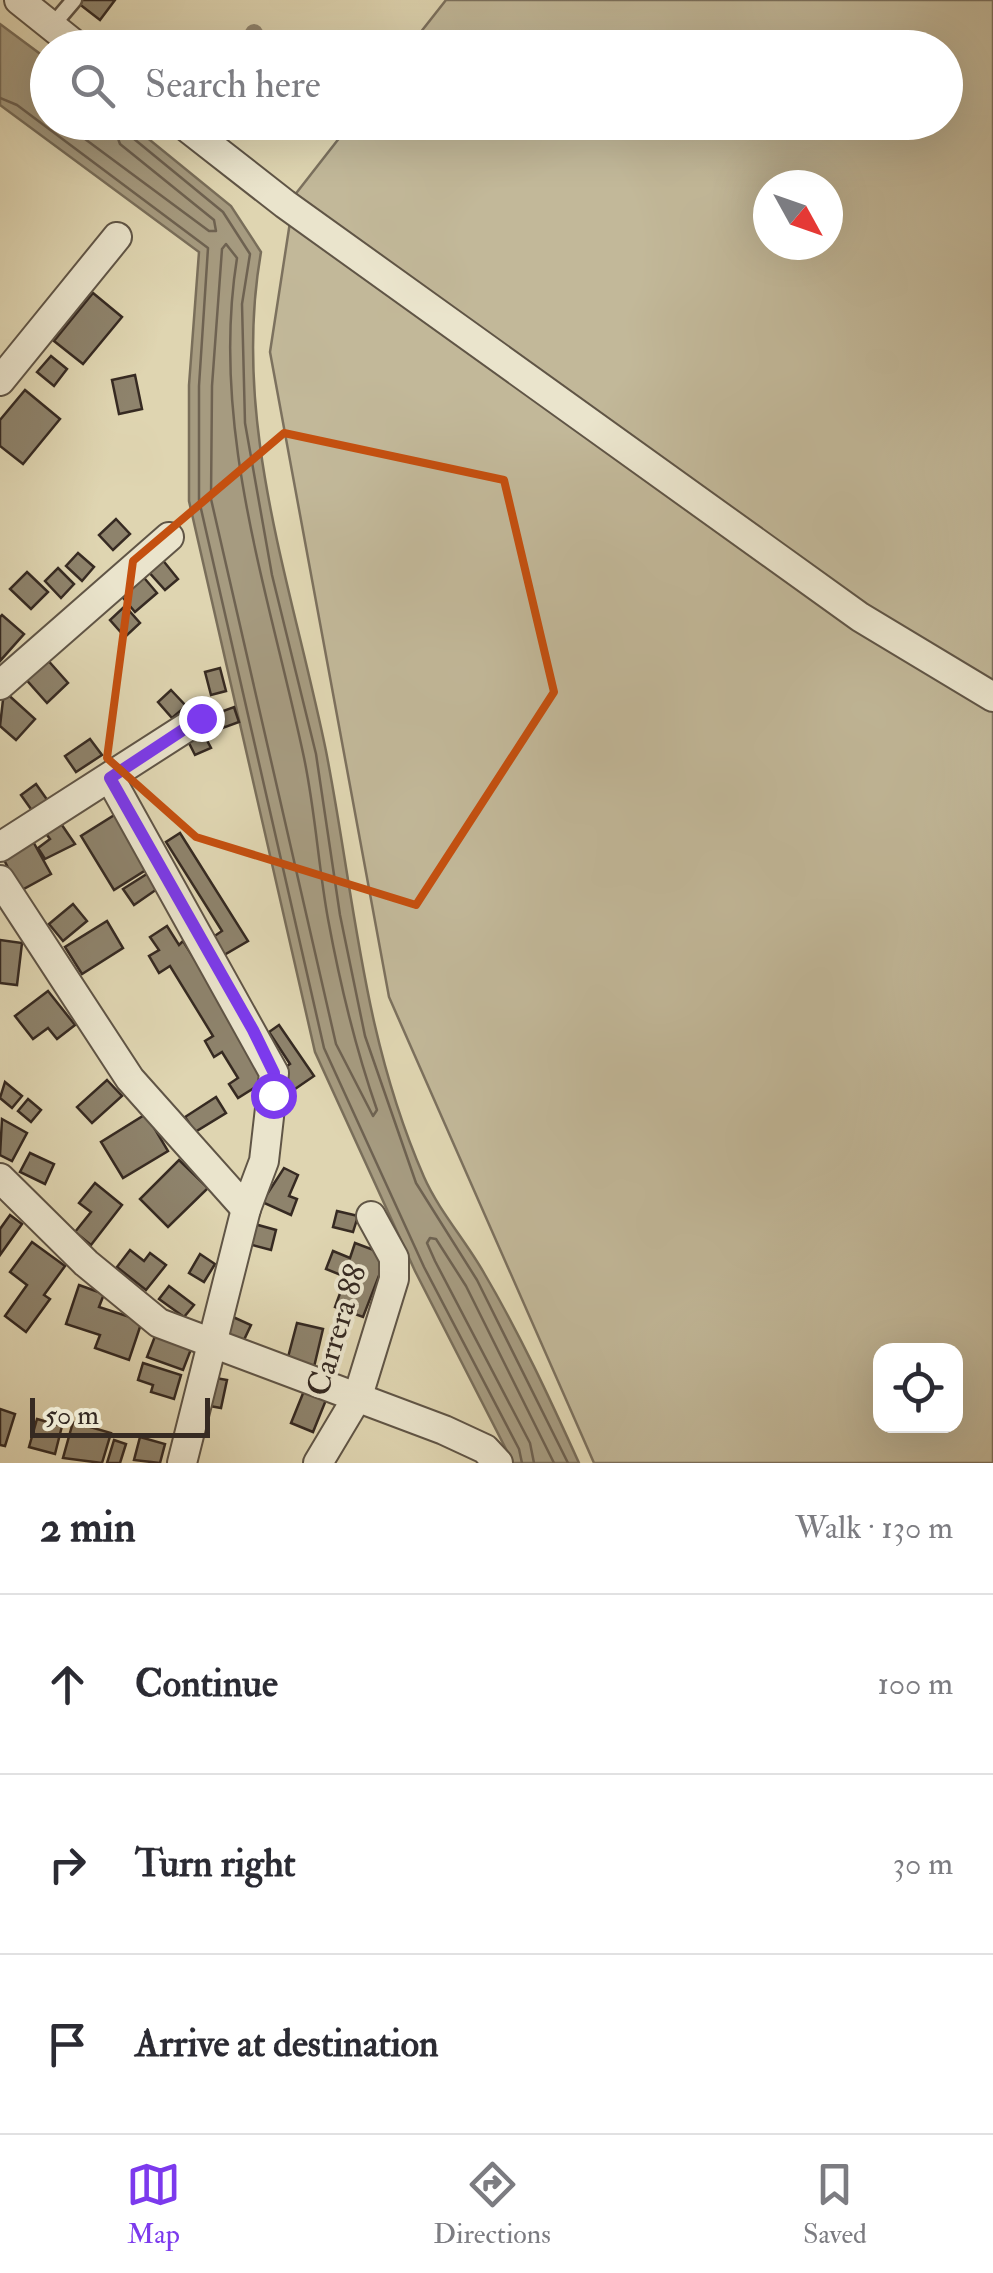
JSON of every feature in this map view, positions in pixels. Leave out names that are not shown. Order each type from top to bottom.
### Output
[{"type":"street","points":[[19,0],[56,30]]},
{"type":"street","points":[[203,140],[285,204],[860,616],[993,697]]},
{"type":"street","points":[[0,381],[117,236]]},
{"type":"street","points":[[0,685],[169,536]]},
{"type":"street","points":[[0,847],[201,718]]},
{"type":"street","points":[[110,778],[274,1073],[264,1161],[246,1209],[182,1463]]},
{"type":"street","points":[[0,880],[130,1079],[246,1209]]},
{"type":"street","points":[[0,1178],[159,1324],[213,1347],[358,1396],[485,1448],[498,1463]]},
{"type":"street","name":"Carrera 88","points":[[318,1463],[358,1396],[394,1279],[394,1258],[371,1216]]},
{"type":"lane","points":[[52,27],[74,0]]},
{"type":"highlighted area","points":[[284,433],[504,480],[554,692],[416,905],[196,837],[107,758],[133,561]]},
{"type":"shaded area","points":[[446,0],[993,0],[993,1463],[594,1463],[389,997],[270,352],[294,196],[338,140],[963,140],[963,30],[422,30]]},
{"type":"water","points":[[0,24],[30,46],[30,127],[0,105]]},
{"type":"water","points":[[47,140],[150,140],[231,206],[261,252],[254,316],[259,441],[326,751],[373,1019],[403,1124],[430,1190],[510,1319],[579,1463],[513,1463],[415,1271],[315,1052],[189,501],[189,385],[199,252]]},
{"type":"building","points":[[115,0],[100,20],[78,3]]},
{"type":"building","points":[[93,293],[122,317],[83,364],[54,341]]},
{"type":"building","points":[[51,356],[67,369],[54,386],[37,372]]},
{"type":"building","points":[[135,375],[142,409],[119,414],[112,380]]},
{"type":"building","points":[[25,390],[60,419],[23,464],[0,446],[0,420]]},
{"type":"building","points":[[116,519],[130,534],[113,550],[99,535]]},
{"type":"building","points":[[78,553],[94,567],[82,581],[66,566]]},
{"type":"building","points":[[161,558],[178,579],[165,590],[147,570]]},
{"type":"building","points":[[58,568],[74,584],[61,598],[45,581]]},
{"type":"building","points":[[27,572],[48,592],[31,609],[10,589]]},
{"type":"building","points":[[140,573],[157,593],[135,612],[118,592]]},
{"type":"building","points":[[125,606],[140,623],[125,637],[110,620]]},
{"type":"building","points":[[0,617],[24,634],[0,661]]},
{"type":"building","points":[[45,657],[68,683],[47,703],[23,676]]},
{"type":"building","points":[[220,668],[226,691],[211,695],[205,672]]},
{"type":"building","points":[[171,690],[186,706],[172,718],[158,702]]},
{"type":"building","points":[[4,691],[35,719],[16,740],[0,726]]},
{"type":"building","points":[[234,707],[239,722],[220,729],[215,714]]},
{"type":"building","points":[[203,733],[211,748],[195,755],[188,741]]},
{"type":"building","points":[[90,739],[102,755],[76,772],[65,756]]},
{"type":"building","points":[[36,784],[48,801],[33,812],[21,795]]},
{"type":"building","points":[[116,814],[149,868],[114,890],[81,836]]},
{"type":"building","points":[[55,815],[75,844],[45,859],[38,848],[50,839],[40,826]]},
{"type":"building","points":[[180,833],[248,941],[224,955],[213,937],[222,931],[166,842]]},
{"type":"building","points":[[30,836],[51,874],[20,891],[1,854]]},
{"type":"building","points":[[150,872],[160,887],[134,905],[123,889]]},
{"type":"building","points":[[73,904],[87,921],[63,941],[49,924]]},
{"type":"building","points":[[107,921],[123,948],[82,974],[65,947]]},
{"type":"building","points":[[167,926],[179,945],[183,941],[270,1078],[238,1098],[229,1084],[238,1078],[222,1052],[214,1057],[205,1041],[213,1036],[170,966],[159,973],[149,956],[159,950],[150,937]]},
{"type":"building","points":[[0,940],[22,943],[17,985],[0,983]]},
{"type":"building","points":[[48,991],[75,1025],[57,1039],[48,1028],[33,1039],[15,1016]]},
{"type":"building","points":[[279,1025],[314,1076],[292,1091],[278,1072],[290,1064],[269,1032]]},
{"type":"building","points":[[107,1080],[122,1096],[92,1123],[77,1107]]},
{"type":"building","points":[[5,1082],[22,1096],[12,1108],[0,1098]]},
{"type":"building","points":[[216,1097],[226,1113],[195,1132],[185,1117]]},
{"type":"building","points":[[28,1099],[41,1110],[31,1122],[18,1111]]},
{"type":"building","points":[[146,1114],[168,1151],[123,1178],[101,1142]]},
{"type":"building","points":[[2,1119],[27,1133],[12,1161],[0,1155]]},
{"type":"building","points":[[30,1153],[54,1164],[45,1184],[20,1172]]},
{"type":"building","points":[[179,1160],[208,1188],[168,1227],[140,1199]]},
{"type":"building","points":[[284,1168],[298,1175],[289,1196],[297,1199],[291,1215],[262,1202]]},
{"type":"building","points":[[95,1183],[122,1205],[91,1245],[75,1232],[91,1212],[79,1203]]},
{"type":"building","points":[[337,1211],[358,1216],[353,1232],[333,1227]]},
{"type":"building","points":[[10,1215],[22,1224],[0,1255],[0,1229]]},
{"type":"building","points":[[251,1223],[276,1230],[271,1250],[245,1243]]},
{"type":"building","points":[[32,1242],[65,1266],[44,1295],[50,1299],[26,1332],[5,1316],[27,1285],[10,1272]]},
{"type":"building","points":[[355,1243],[387,1255],[363,1317],[335,1307],[346,1277],[326,1269],[333,1251],[350,1258]]},
{"type":"building","points":[[130,1250],[144,1261],[150,1253],[166,1265],[146,1290],[117,1267]]},
{"type":"building","points":[[200,1254],[215,1264],[204,1282],[189,1273]]},
{"type":"building","points":[[79,1285],[104,1294],[99,1307],[142,1321],[129,1360],[95,1348],[100,1335],[66,1324]]},
{"type":"building","points":[[169,1286],[194,1305],[184,1317],[159,1299]]},
{"type":"building","points":[[233,1317],[251,1325],[242,1344],[224,1336]]},
{"type":"building","points":[[297,1323],[323,1329],[314,1367],[287,1361]]},
{"type":"building","points":[[157,1331],[193,1344],[183,1370],[147,1357]]},
{"type":"building","points":[[143,1363],[181,1375],[174,1399],[151,1392],[153,1385],[138,1380]]},
{"type":"building","points":[[210,1377],[227,1380],[221,1408],[204,1405]]},
{"type":"building","points":[[306,1386],[328,1395],[313,1432],[291,1423]]},
{"type":"building","points":[[0,1409],[15,1414],[5,1446],[0,1445]]},
{"type":"building","points":[[37,1419],[62,1426],[55,1454],[29,1447]]},
{"type":"building","points":[[73,1422],[111,1433],[102,1463],[63,1458]]},
{"type":"building","points":[[140,1437],[165,1444],[160,1463],[134,1460]]},
{"type":"building","points":[[114,1440],[126,1444],[120,1463],[107,1463]]},
{"type":"route","points":[[201,718],[110,778],[253,1030],[274,1073],[273,1095]]}]
